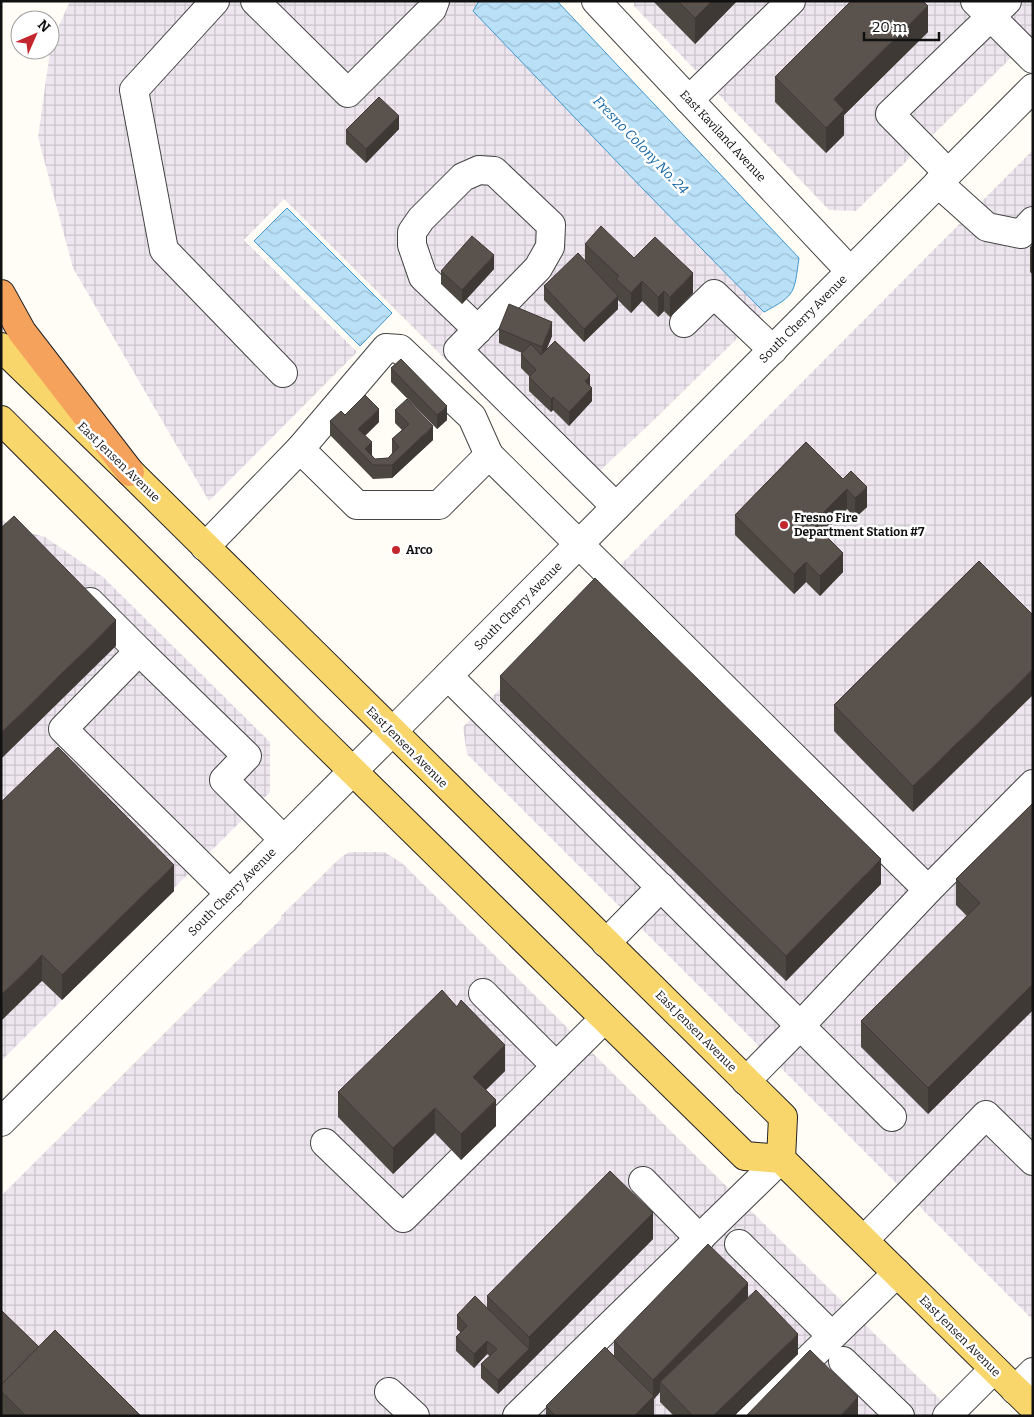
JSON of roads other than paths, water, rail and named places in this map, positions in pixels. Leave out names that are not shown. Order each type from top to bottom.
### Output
[{"type":"highway","points":[[1,294],[22,332],[130,472]]},
{"type":"main road","name":"East Jensen Avenue","points":[[1,347],[784,1117],[781,1159],[994,1369],[1027,1389]]},
{"type":"main road","points":[[1,420],[604,1019],[745,1156],[781,1159]]},
{"type":"street","points":[[214,1],[134,90],[164,250],[283,373]]},
{"type":"street","points":[[255,1],[348,93],[432,9],[435,1]]},
{"type":"street","name":"East Kaviland Avenue","points":[[596,1],[850,272]]},
{"type":"street","points":[[689,100],[791,1]]},
{"type":"street","points":[[1033,59],[991,6],[890,114],[987,227],[1021,234],[1033,221]]},
{"type":"street","name":"South Cherry Avenue","points":[[1,1122],[1033,88]]},
{"type":"street","points":[[478,330],[423,277],[412,245],[412,232],[421,219],[463,178],[479,170],[494,171],[551,225],[550,247],[538,268],[478,330],[458,350],[616,507]]},
{"type":"street","points":[[684,323],[714,294],[772,350]]},
{"type":"street","points":[[205,547],[300,449],[386,348],[400,349],[472,417],[489,455],[928,890]]},
{"type":"street","points":[[300,449],[357,505],[439,504],[489,455]]},
{"type":"street","points":[[72,583],[247,756],[224,780],[284,840]]},
{"type":"street","points":[[139,651],[63,729],[230,894]]},
{"type":"street","points":[[448,676],[892,1117]]},
{"type":"street","points":[[746,1081],[928,890],[1033,784]]},
{"type":"street","points":[[606,943],[661,887]]},
{"type":"street","points":[[483,993],[556,1066]]},
{"type":"street","points":[[324,1143],[404,1218],[604,1019]]},
{"type":"street","points":[[864,1240],[986,1115],[1033,1161]]},
{"type":"street","points":[[517,1416],[781,1159]]},
{"type":"street","points":[[642,1181],[700,1239]]},
{"type":"street","points":[[739,1244],[831,1335]]},
{"type":"street","points":[[750,1416],[831,1335],[897,1273]]},
{"type":"street","points":[[843,1361],[900,1416]]},
{"type":"street","points":[[947,1416],[994,1369]]},
{"type":"street","points":[[389,1392],[415,1416]]},
{"type":"water","name":"Fresno Colony No. 24","points":[[479,1],[557,1],[799,258],[796,279],[792,292],[788,297],[764,312],[473,11]]},
{"type":"water","points":[[287,208],[392,313],[360,346],[254,241]]},
{"type":"place","name":"Fresno Fire Department Station #7","points":[[784,525]]},
{"type":"place","name":"Arco","points":[[396,550]]}]
